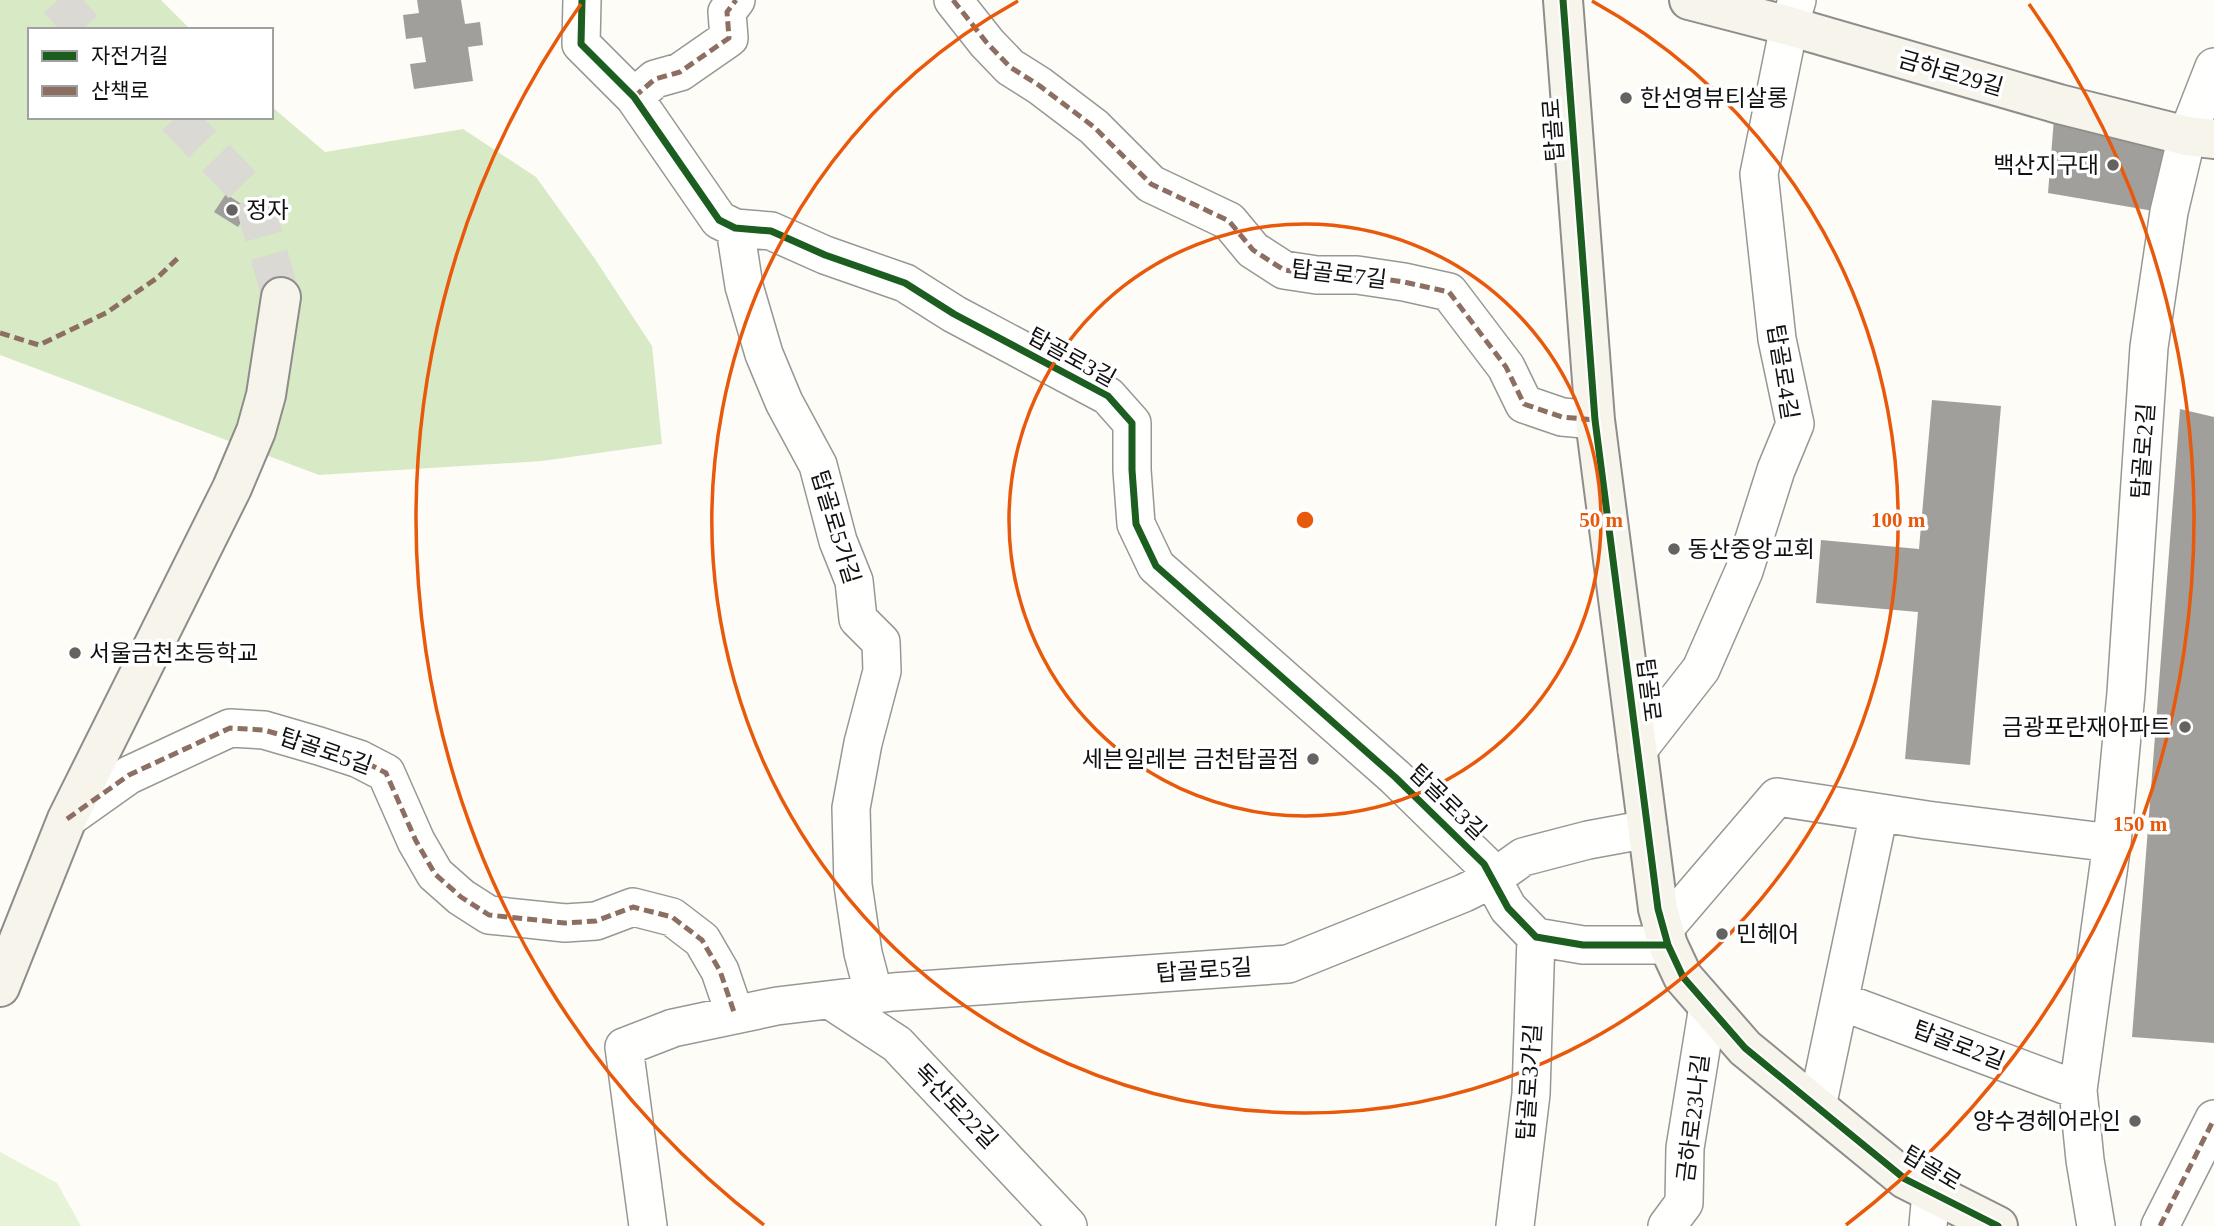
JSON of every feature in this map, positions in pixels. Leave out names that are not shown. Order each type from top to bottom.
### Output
[{"type":"street","points":[[582,0],[581,44],[634,97],[719,220],[735,228]]},
{"type":"street","points":[[634,97],[655,79],[680,72],[729,38],[727,12],[736,0]]},
{"type":"street","name":"탑골로7길","points":[[953,0],[1010,67],[1041,86],[1094,127],[1152,184],[1229,221],[1253,250],[1284,270],[1317,275],[1368,277],[1449,292],[1506,368],[1524,404],[1562,417],[1595,421]]},
{"type":"street","name":"탑골로","points":[[1563,0],[1595,421],[1658,909],[1666,937],[1683,977],[1745,1048],[1905,1179],[1929,1209],[1998,1226]]},
{"type":"street","name":"금하로29길","points":[[1689,0],[1793,13],[2059,104],[2201,137]]},
{"type":"street","name":"탑골로4길","points":[[1637,751],[1701,669],[1744,571],[1776,470],[1795,425],[1777,339],[1759,174],[1793,13]]},
{"type":"street","name":"탑골로2길","points":[[2096,1226],[2085,1160],[2078,1090],[2112,843],[2128,666],[2149,347],[2169,212],[2201,137],[2214,66]]},
{"type":"street","name":"탑골로3길","points":[[735,228],[771,231],[825,255],[905,283],[954,314],[1108,396],[1132,423],[1136,524],[1156,566],[1395,777],[1485,864],[1508,908],[1535,937]]},
{"type":"street","name":"탑골로5가길","points":[[735,228],[744,286],[764,354],[784,402],[818,465],[838,541],[854,581],[859,619],[881,642],[882,671],[863,743],[851,807],[853,886],[863,953],[874,995]]},
{"type":"street","points":[[0,987],[67,819],[232,488],[256,431],[266,395],[281,297]]},
{"type":"street","name":"탑골로5길","points":[[67,819],[129,775],[230,728],[264,730],[319,746],[359,759],[386,773],[416,841],[435,874],[461,897],[489,915],[565,923],[596,921],[633,907],[672,918],[702,940],[720,971],[735,1015]]},
{"type":"street","points":[[1535,937],[1583,945],[1666,937],[1777,797],[2112,843]]},
{"type":"street","points":[[1817,1107],[1879,813]]},
{"type":"street","name":"탑골로5길","points":[[648,1226],[624,1047],[673,1028],[777,1006],[874,995],[1288,964],[1464,893],[1492,879],[1523,857],[1588,840],[1648,829]]},
{"type":"street","name":"탑골로3가길","points":[[1515,1226],[1531,1094],[1535,937]]},
{"type":"street","name":"독산로22길","points":[[830,1000],[897,1044],[1068,1226]]},
{"type":"street","name":"탑골로2길","points":[[1840,1001],[2078,1090]]},
{"type":"street","name":"금하로23나길","points":[[1667,1226],[1684,1203],[1685,1148],[1708,1006]]},
{"type":"street","points":[[2160,1226],[2214,1119]]},
{"type":"green space","points":[[0,0],[161,0],[189,28],[28,28],[28,119],[273,119],[273,108],[325,152],[463,129],[536,177],[595,259],[652,346],[662,444],[542,461],[319,475],[0,355]]},
{"type":"green space","points":[[0,1152],[57,1183],[81,1226],[0,1226]]},
{"type":"building","points":[[417,0],[461,0],[465,24],[480,22],[483,45],[468,47],[473,81],[414,89],[410,64],[426,62],[422,37],[406,39],[403,15],[419,13]]},
{"type":"building","name":"백산지구대","points":[[2055,106],[2184,138],[2165,213],[2048,193]]},
{"type":"building","name":"정자","points":[[226,194],[249,209],[238,227],[214,212]]},
{"type":"building","points":[[1932,400],[2001,406],[1970,765],[1905,759],[1918,612],[1816,603],[1821,540],[1919,549]]},
{"type":"building","name":"금광포란재아파트","points":[[2180,409],[2214,417],[2214,1043],[2132,1037]]},
{"type":"tunnel","points":[[58,0],[83,28]]},
{"type":"tunnel","points":[[178,119],[252,195],[281,297]]},
{"type":"marked path","points":[[634,97],[655,79],[680,72],[729,38],[727,12],[736,0]]},
{"type":"marked path","points":[[953,0],[1010,67],[1094,127],[1151,184],[1229,221],[1253,250],[1284,270],[1317,275],[1357,275],[1449,292],[1506,367],[1524,404],[1562,417],[1595,420]]},
{"type":"marked path","points":[[0,333],[39,345],[106,313],[157,278],[179,257]]},
{"type":"marked path","points":[[67,819],[129,775],[230,728],[264,730],[319,746],[359,759],[386,773],[416,841],[435,874],[461,897],[489,915],[565,923],[596,921],[633,907],[672,917],[702,940],[720,971],[735,1015]]},
{"type":"marked path","points":[[2160,1226],[2214,1119]]},
{"type":"cycle path","points":[[582,0],[581,44],[634,97],[719,220],[735,228],[771,231],[825,255],[905,283],[954,314],[1108,396],[1132,423],[1136,524],[1156,566],[1395,777],[1484,864],[1508,908],[1536,937],[1583,945],[1668,945]]},
{"type":"cycle path","points":[[1563,0],[1595,420],[1658,909],[1668,945],[1683,977],[1745,1048],[1905,1179],[1998,1226]]},
{"type":"place","name":"한선영뷰티살롱","points":[[1626,98]]},
{"type":"place","name":"백산지구대","points":[[2113,165]]},
{"type":"place","name":"정자","points":[[232,210]]},
{"type":"place","name":"동산중앙교회","points":[[1674,549]]},
{"type":"place","name":"서울금천초등학교","points":[[75,653]]},
{"type":"place","name":"금광포란재아파트","points":[[2185,727]]},
{"type":"place","name":"세븐일레븐 금천탑골점","points":[[1313,759]]},
{"type":"place","name":"민헤어","points":[[1722,934]]},
{"type":"place","name":"양수경헤어라인","points":[[2135,1121]]}]
